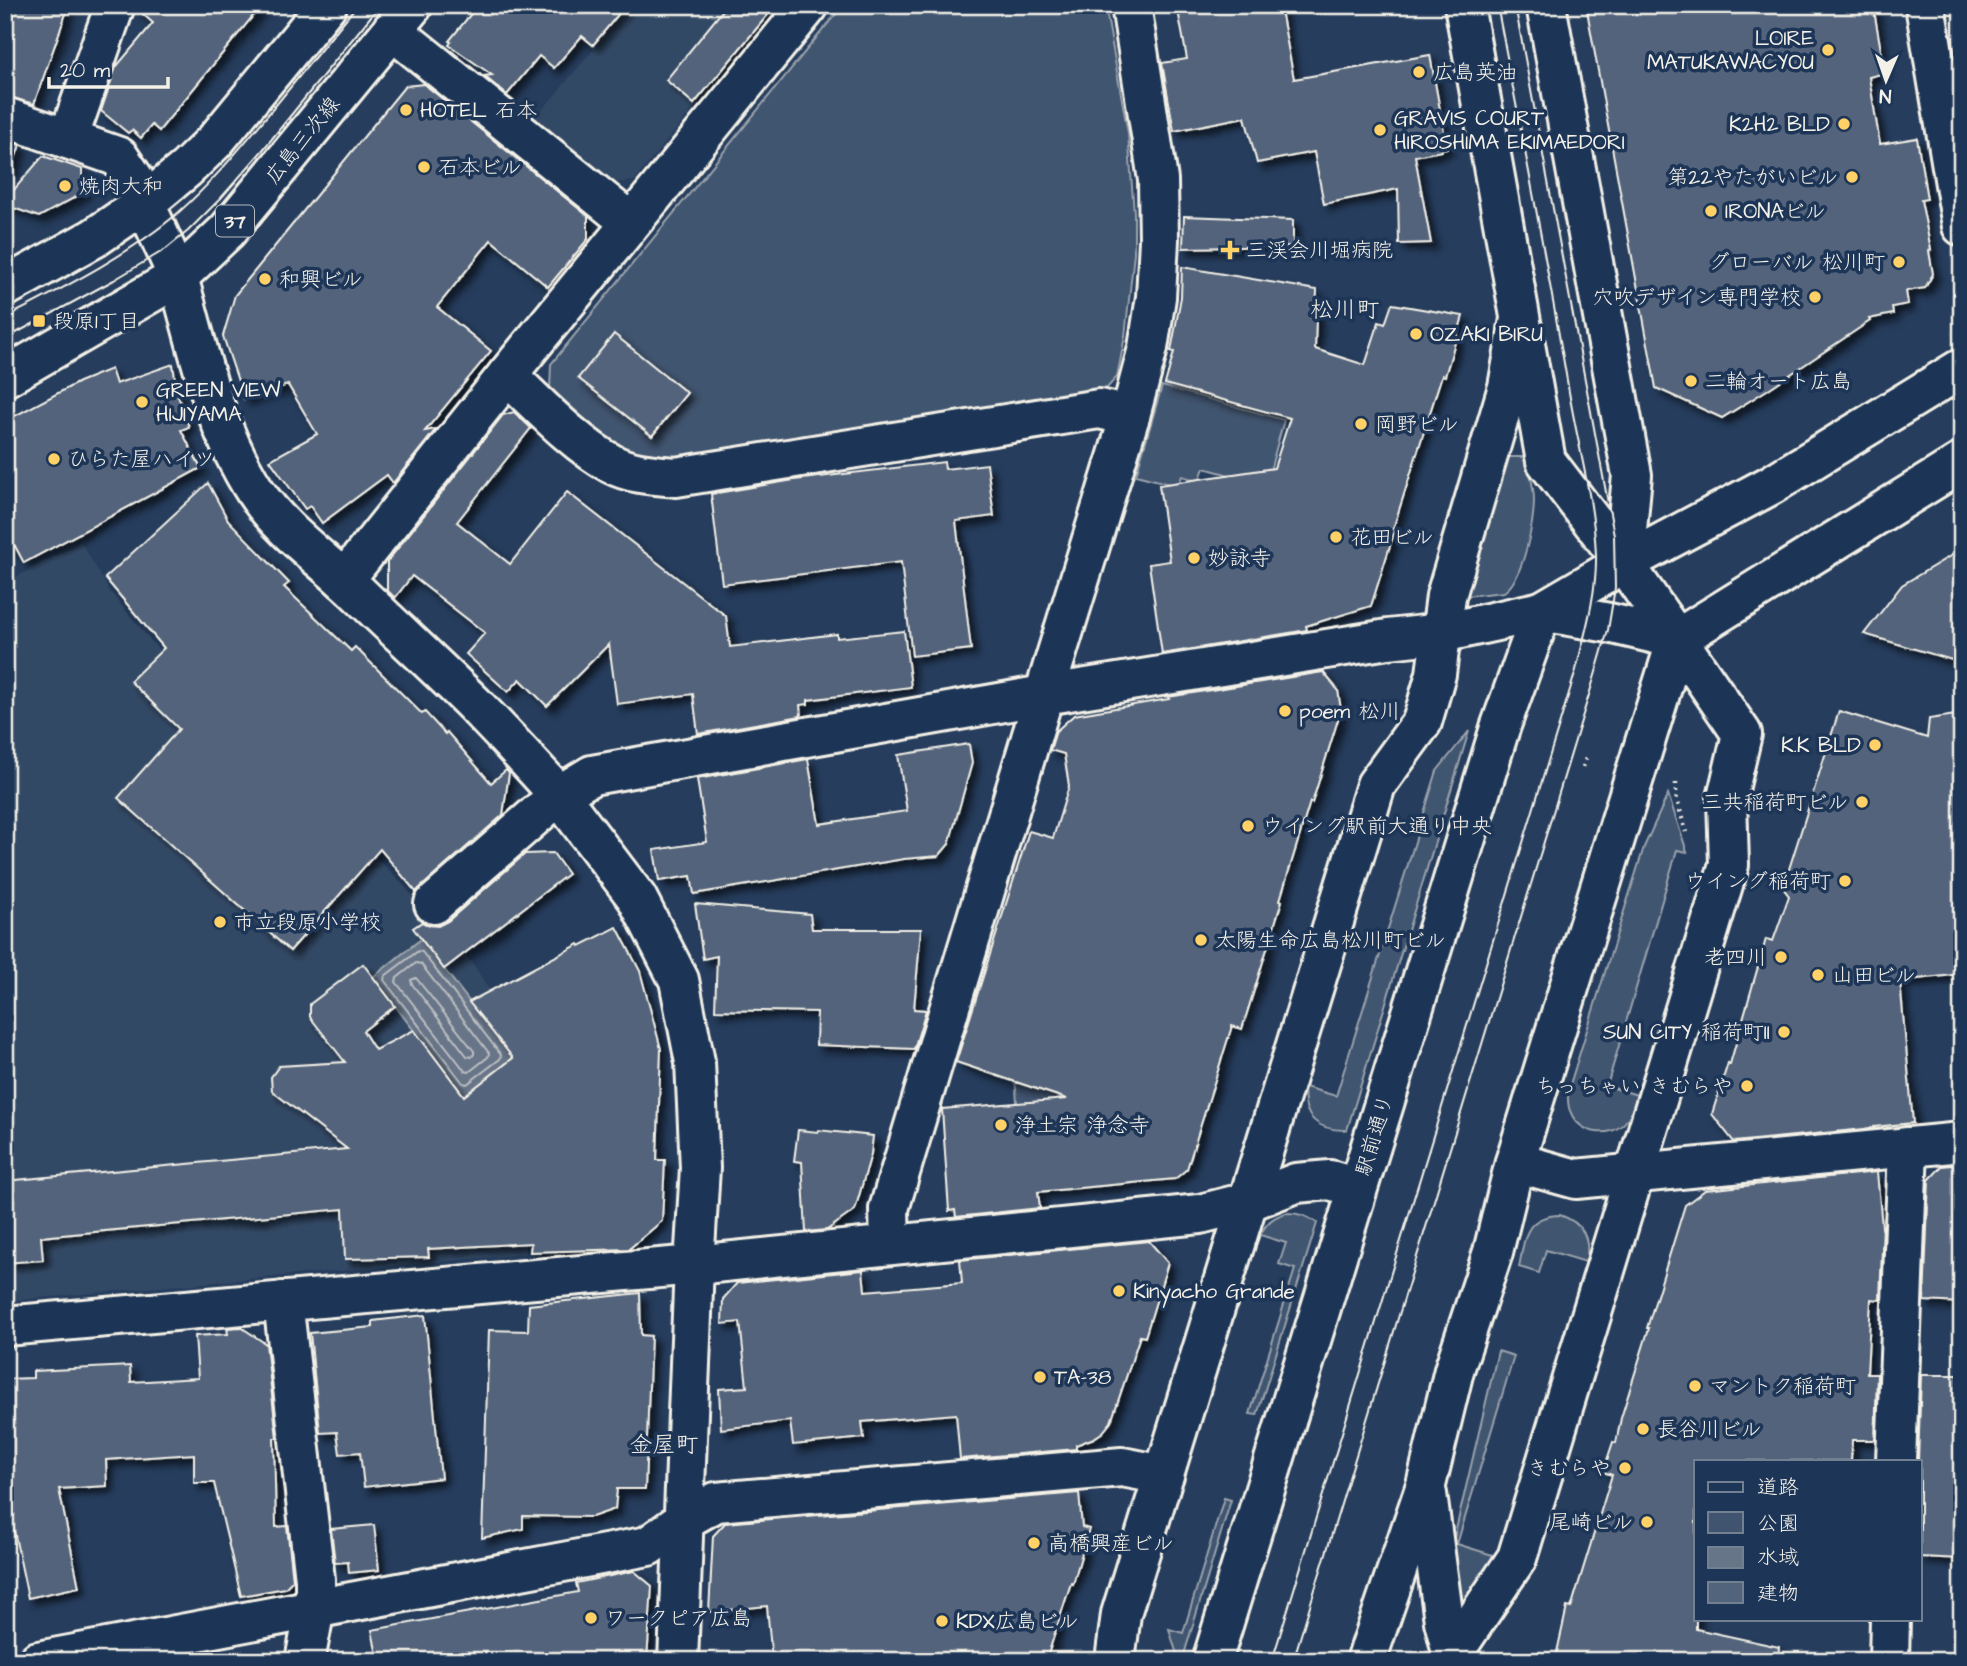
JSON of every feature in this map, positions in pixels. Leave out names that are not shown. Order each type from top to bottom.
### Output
[{"type":"street","points":[[68,139],[115,5]]},
{"type":"street","points":[[5,287],[94,238],[145,204],[186,169],[215,141],[327,5]]},
{"type":"street","points":[[344,580],[506,375],[809,5]]},
{"type":"street","points":[[890,1245],[889,1209],[1130,416],[1148,348],[1156,297],[1158,180],[1130,5]]},
{"type":"street","points":[[1453,1658],[1517,1558],[1729,865],[1727,798],[1742,734],[1624,563],[1546,461],[1464,5]]},
{"type":"street","points":[[1546,5],[1632,475],[1624,563]]},
{"type":"street","points":[[1925,5],[1962,226]]},
{"type":"street","points":[[402,18],[630,222]]},
{"type":"street","name":"広島三次線","points":[[5,377],[178,277],[227,231],[402,18]]},
{"type":"street","points":[[5,117],[119,157],[134,179],[178,277],[218,417],[236,459],[256,493],[280,523],[476,706],[559,795],[637,898],[679,980],[695,1062],[700,1168],[678,1661]]},
{"type":"street","points":[[1115,1661],[1121,1614],[1376,785],[1422,722],[1436,674],[1446,596],[1508,387],[1520,318]]},
{"type":"street","points":[[433,904],[559,795],[592,775],[1044,695],[1388,639],[1442,633],[1542,611],[1624,563],[1771,485],[1962,368]]},
{"type":"street","points":[[506,375],[577,440],[612,464],[640,473],[676,477],[1099,408],[1130,416]]},
{"type":"street","points":[[1366,1661],[1426,1485],[1454,1370],[1493,1252],[1515,1162],[1677,639],[1962,462]]},
{"type":"street","points":[[1542,611],[1677,639]]},
{"type":"street","name":"駅前通り","points":[[1212,1661],[1500,728],[1542,611]]},
{"type":"street","points":[[1515,1162],[1576,1178],[1962,1142]]},
{"type":"street","points":[[1896,1460],[1908,1147]]},
{"type":"street","points":[[5,1326],[694,1265],[1200,1214],[1247,1202],[1296,1183],[1330,1180],[1357,1188]]},
{"type":"street","points":[[283,1300],[315,1579],[315,1608],[305,1661]]},
{"type":"street","points":[[38,1661],[648,1545],[684,1520],[716,1503],[1122,1467],[1164,1475]]},
{"type":"street","points":[[1426,1485],[1444,1621],[1453,1658]]},
{"type":"street","points":[[1889,1661],[1890,1620]]},
{"type":"path","points":[[1583,767],[1587,755]]},
{"type":"path","points":[[1676,782],[1676,796],[1690,843]]},
{"type":"shaded area","points":[[542,5],[778,5],[634,181],[610,183],[532,122],[594,49]]},
{"type":"shaded area","name":"市立段原小学校","points":[[81,542],[109,590],[156,647],[398,879],[473,964],[508,1020],[526,1132],[525,1254],[5,1301],[5,583]]},
{"type":"green space","points":[[843,5],[1105,5],[1128,133],[1134,213],[1134,253],[1125,336],[1117,377],[1105,390],[675,459],[624,452],[550,390],[551,364]]},
{"type":"green space","points":[[1162,386],[1284,420],[1266,485],[1204,468],[1199,481],[1182,476],[1178,486],[1136,475]]},
{"type":"green space","points":[[1502,457],[1527,457],[1534,500],[1526,550],[1517,576],[1504,592],[1465,596]]},
{"type":"green space","points":[[1469,731],[1347,1130],[1328,1128],[1320,1125],[1309,1114],[1304,1098],[1305,1087],[1336,1096],[1437,771]]},
{"type":"green space","points":[[1668,794],[1687,852],[1677,850],[1607,1086],[1637,1095],[1630,1115],[1620,1127],[1597,1132],[1581,1126],[1575,1120],[1569,1108],[1568,1091],[1644,847]]},
{"type":"green space","points":[[1015,1078],[1084,1100],[1019,1126]]},
{"type":"green space","points":[[1286,1213],[1303,1215],[1317,1223],[1257,1415],[1250,1414],[1295,1269],[1279,1264],[1286,1243],[1260,1235],[1271,1221]]},
{"type":"green space","points":[[1560,1215],[1574,1222],[1584,1232],[1586,1262],[1546,1250],[1539,1273],[1519,1267],[1525,1238],[1533,1224],[1548,1216]]},
{"type":"green space","points":[[1498,1351],[1514,1356],[1457,1544],[1496,1556],[1465,1610],[1456,1607],[1454,1538]]},
{"type":"green space","points":[[1224,1498],[1231,1500],[1182,1661],[1179,1661],[1169,1629],[1183,1633]]},
{"type":"water","points":[[421,939],[513,1058],[464,1096],[373,977]]},
{"type":"building","points":[[5,5],[69,5],[34,104],[5,96]]},
{"type":"building","points":[[136,5],[262,5],[159,131],[152,125],[141,138],[132,130],[128,133],[101,111],[116,67],[153,23]]},
{"type":"building","points":[[478,5],[626,5],[593,45],[582,36],[554,68],[539,56],[507,95],[484,76],[492,75],[449,45],[449,41]]},
{"type":"building","points":[[727,5],[776,5],[694,104],[666,80]]},
{"type":"building","points":[[1177,5],[1280,5],[1294,79],[1430,55],[1447,148],[1415,156],[1431,243],[1399,244],[1398,189],[1324,204],[1314,152],[1257,163],[1245,117],[1174,131],[1162,63],[1187,59]]},
{"type":"building","points":[[1586,5],[1873,5],[1885,73],[1869,77],[1880,144],[1917,138],[1927,199],[1921,200],[1933,274],[1925,288],[1906,291],[1908,304],[1892,307],[1893,314],[1869,319],[1870,321],[1722,418],[1656,388]]},
{"type":"building","points":[[424,84],[588,216],[588,239],[548,287],[491,240],[437,307],[491,351],[425,431],[436,429],[393,483],[387,475],[322,523],[310,506],[305,509],[270,460],[317,434],[288,385],[244,399],[223,336],[235,295],[405,86]]},
{"type":"building","points":[[5,140],[20,145],[10,173],[5,172]]},
{"type":"building","points":[[43,156],[82,169],[83,193],[39,217],[5,205],[5,200]]},
{"type":"building","points":[[1184,216],[1293,220],[1293,246],[1183,248]]},
{"type":"building","points":[[1182,267],[1317,290],[1315,349],[1365,365],[1379,322],[1385,324],[1392,304],[1463,316],[1393,529],[1395,530],[1371,606],[1306,626],[1307,630],[1162,654],[1149,564],[1170,561],[1159,485],[1274,468],[1290,418],[1165,384],[1174,352],[1171,351],[1181,297]]},
{"type":"building","points":[[614,334],[687,393],[652,436],[578,378]]},
{"type":"building","points":[[173,364],[177,393],[189,427],[181,430],[201,468],[24,563],[15,546],[5,551],[5,421],[79,382],[111,369],[116,384]]},
{"type":"building","points":[[514,412],[531,428],[457,522],[510,564],[567,492],[726,616],[730,647],[837,634],[837,638],[904,631],[911,687],[808,700],[808,704],[800,705],[801,716],[698,734],[693,694],[617,704],[609,644],[547,706],[520,679],[508,692],[466,654],[485,633],[412,576],[395,598],[387,590],[387,562],[503,415]]},
{"type":"building","points":[[944,462],[945,469],[987,464],[994,516],[956,521],[971,649],[912,656],[901,562],[722,584],[711,494],[794,480]]},
{"type":"building","points":[[208,483],[228,520],[289,583],[284,587],[351,651],[355,647],[422,714],[425,712],[445,734],[447,732],[491,783],[506,770],[509,773],[503,815],[416,892],[380,849],[290,951],[118,798],[179,729],[130,681],[164,648],[105,578]]},
{"type":"building","points":[[1962,549],[1962,663],[1864,634],[1902,585]]},
{"type":"building","points":[[1323,672],[1338,690],[1341,710],[1312,803],[1310,802],[1242,1029],[1232,1026],[1187,1169],[1175,1179],[1038,1192],[1040,1208],[956,1217],[955,1210],[949,1211],[942,1109],[1067,1099],[956,1062],[1029,831],[1053,838],[1069,786],[1064,754],[1050,750],[1056,731],[1074,715]]},
{"type":"building","points":[[1839,711],[1927,738],[1929,719],[1962,714],[1962,974],[1900,981],[1913,1123],[1734,1142],[1712,1114],[1728,1063],[1730,1064],[1766,939],[1773,941],[1789,896],[1783,888]]},
{"type":"building","points":[[969,744],[972,763],[949,844],[939,856],[904,859],[694,894],[691,876],[659,881],[654,850],[707,842],[697,779],[808,759],[819,824],[907,811],[898,755]]},
{"type":"building","points":[[553,853],[568,874],[444,969],[413,928],[422,922],[438,926],[448,921],[525,854]]},
{"type":"building","points":[[695,904],[810,914],[812,929],[921,929],[914,1009],[926,1010],[914,1049],[816,1045],[817,1012],[715,1010],[717,956],[703,959]]},
{"type":"building","points":[[617,927],[640,971],[661,1049],[657,1160],[665,1160],[662,1221],[629,1249],[530,1252],[531,1243],[428,1249],[429,1257],[345,1259],[343,1209],[41,1237],[43,1260],[5,1263],[5,1181],[347,1149],[272,1091],[271,1077],[279,1066],[345,1062],[310,1017],[310,1004],[363,964],[395,1006],[363,1031],[375,1050],[414,1030],[464,1096],[513,1058],[469,1002]]},
{"type":"building","points":[[798,1130],[873,1136],[871,1154],[855,1210],[827,1230],[806,1232],[802,1162],[794,1161]]},
{"type":"building","points":[[1962,1164],[1962,1303],[1924,1301],[1929,1180],[1942,1166]]},
{"type":"building","points":[[1877,1172],[1882,1227],[1883,1225],[1880,1300],[1871,1299],[1867,1374],[1877,1374],[1875,1440],[1852,1440],[1851,1460],[1694,1460],[1696,1629],[1779,1647],[1778,1661],[1555,1661],[1567,1607],[1571,1608],[1612,1475],[1603,1472],[1613,1442],[1616,1443],[1647,1328],[1685,1205],[1705,1190]]},
{"type":"building","points":[[1149,1241],[1168,1263],[1145,1337],[1140,1336],[1111,1422],[1094,1438],[1076,1445],[1076,1449],[960,1459],[956,1414],[862,1422],[864,1438],[793,1445],[790,1421],[721,1429],[719,1389],[747,1387],[740,1322],[722,1324],[723,1299],[737,1283],[863,1270],[865,1291],[962,1283],[960,1260]]},
{"type":"building","points":[[640,1293],[641,1335],[651,1336],[645,1489],[617,1489],[615,1509],[592,1517],[523,1516],[523,1529],[482,1538],[489,1330],[528,1331],[529,1305]]},
{"type":"building","points":[[425,1315],[441,1478],[364,1487],[360,1452],[340,1454],[337,1432],[320,1433],[310,1333],[373,1327],[373,1321]]},
{"type":"building","points":[[241,1327],[266,1344],[277,1438],[274,1438],[276,1527],[287,1526],[293,1580],[285,1588],[241,1596],[214,1483],[194,1483],[194,1454],[106,1460],[107,1486],[59,1489],[79,1587],[28,1598],[5,1488],[5,1379],[33,1378],[33,1371],[130,1366],[131,1382],[198,1378],[195,1336],[228,1334],[227,1328]]},
{"type":"building","points":[[1921,1375],[1962,1375],[1962,1559],[1922,1557],[1922,1460],[1918,1460]]},
{"type":"building","points":[[1079,1493],[1082,1527],[1089,1529],[1046,1661],[890,1661],[893,1653],[804,1661],[772,1661],[767,1606],[709,1612],[713,1536],[725,1523]]},
{"type":"building","points":[[374,1525],[379,1570],[349,1573],[348,1562],[335,1563],[331,1529]]},
{"type":"building","points":[[634,1571],[652,1586],[647,1661],[378,1661],[372,1630],[578,1592],[576,1583]]},
{"type":"tram line","points":[[5,318],[118,256],[179,212],[241,147],[357,5]]},
{"type":"tram line","points":[[5,339],[114,280],[166,249],[188,231],[262,151],[380,5]]},
{"type":"tram line","points":[[1272,1661],[1576,670],[1595,584],[1595,534],[1589,493],[1497,5]]},
{"type":"tram line","points":[[1293,1661],[1596,672],[1608,630],[1615,588],[1614,535],[1515,5]]},
{"type":"place","name":"LOIRE MATUKAWACYOU","points":[[1828,50]]},
{"type":"place","name":"広島英油","points":[[1419,72]]},
{"type":"place","name":"HOTEL 石本","points":[[406,110]]},
{"type":"place","name":"K2H2 BLD","points":[[1844,124]]},
{"type":"place","name":"GRAVIS COURT HIROSHIMA EKIMAEDORI","points":[[1380,130]]},
{"type":"place","name":"石本ビル","points":[[424,167]]},
{"type":"place","name":"第22やたがいビル","points":[[1852,177]]},
{"type":"place","name":"焼肉大和","points":[[65,186]]},
{"type":"place","name":"IRONAビル","points":[[1711,211]]},
{"type":"place","name":"三渓会川堀病院","points":[[1230,250]]},
{"type":"place","name":"グローバル 松川町","points":[[1899,262]]},
{"type":"place","name":"和興ビル","points":[[265,279]]},
{"type":"place","name":"穴吹デザイン専門学校","points":[[1815,297]]},
{"type":"place","name":"段原1丁目","points":[[39,321]]},
{"type":"place","name":"OZAKI BIRU","points":[[1416,334]]},
{"type":"place","name":"二輪オート広島","points":[[1691,381]]},
{"type":"place","name":"GREEN VIEW HIJIYAMA","points":[[142,402]]},
{"type":"place","name":"岡野ビル","points":[[1361,424]]},
{"type":"place","name":"ひらた屋ハイツ","points":[[54,459]]},
{"type":"place","name":"花田ビル","points":[[1336,537]]},
{"type":"place","name":"妙詠寺","points":[[1194,558]]},
{"type":"place","name":"poem 松川","points":[[1285,711]]},
{"type":"place","name":"K.K BLD","points":[[1875,745]]},
{"type":"place","name":"三共稲荷町ビル","points":[[1862,802]]},
{"type":"place","name":"ウイング駅前大通り中央","points":[[1248,826]]},
{"type":"place","name":"ウイング稲荷町","points":[[1845,881]]},
{"type":"place","name":"市立段原小学校","points":[[220,922]]},
{"type":"place","name":"太陽生命広島松川町ビル","points":[[1201,940]]},
{"type":"place","name":"老四川","points":[[1781,957]]},
{"type":"place","name":"山田ビル","points":[[1818,975]]},
{"type":"place","name":"SUN CITY 稲荷町II","points":[[1784,1032]]},
{"type":"place","name":"ちっちゃい きむらや","points":[[1747,1086]]},
{"type":"place","name":"浄土宗 浄念寺","points":[[1001,1125]]},
{"type":"place","name":"Kinyacho Grande","points":[[1119,1291]]},
{"type":"place","name":"TA-38","points":[[1040,1377]]},
{"type":"place","name":"マントク稲荷町","points":[[1695,1386]]},
{"type":"place","name":"長谷川ビル","points":[[1643,1429]]},
{"type":"place","name":"きむらや","points":[[1625,1468]]},
{"type":"place","name":"尾崎ビル","points":[[1647,1522]]},
{"type":"place","name":"高橋興産ビル","points":[[1034,1543]]},
{"type":"place","name":"ワークピア広島","points":[[591,1618]]},
{"type":"place","name":"KDX広島ビル","points":[[942,1621]]},
{"type":"district","name":"松川町","points":[[1345,309]]},
{"type":"district","name":"金屋町","points":[[664,1444]]}]
